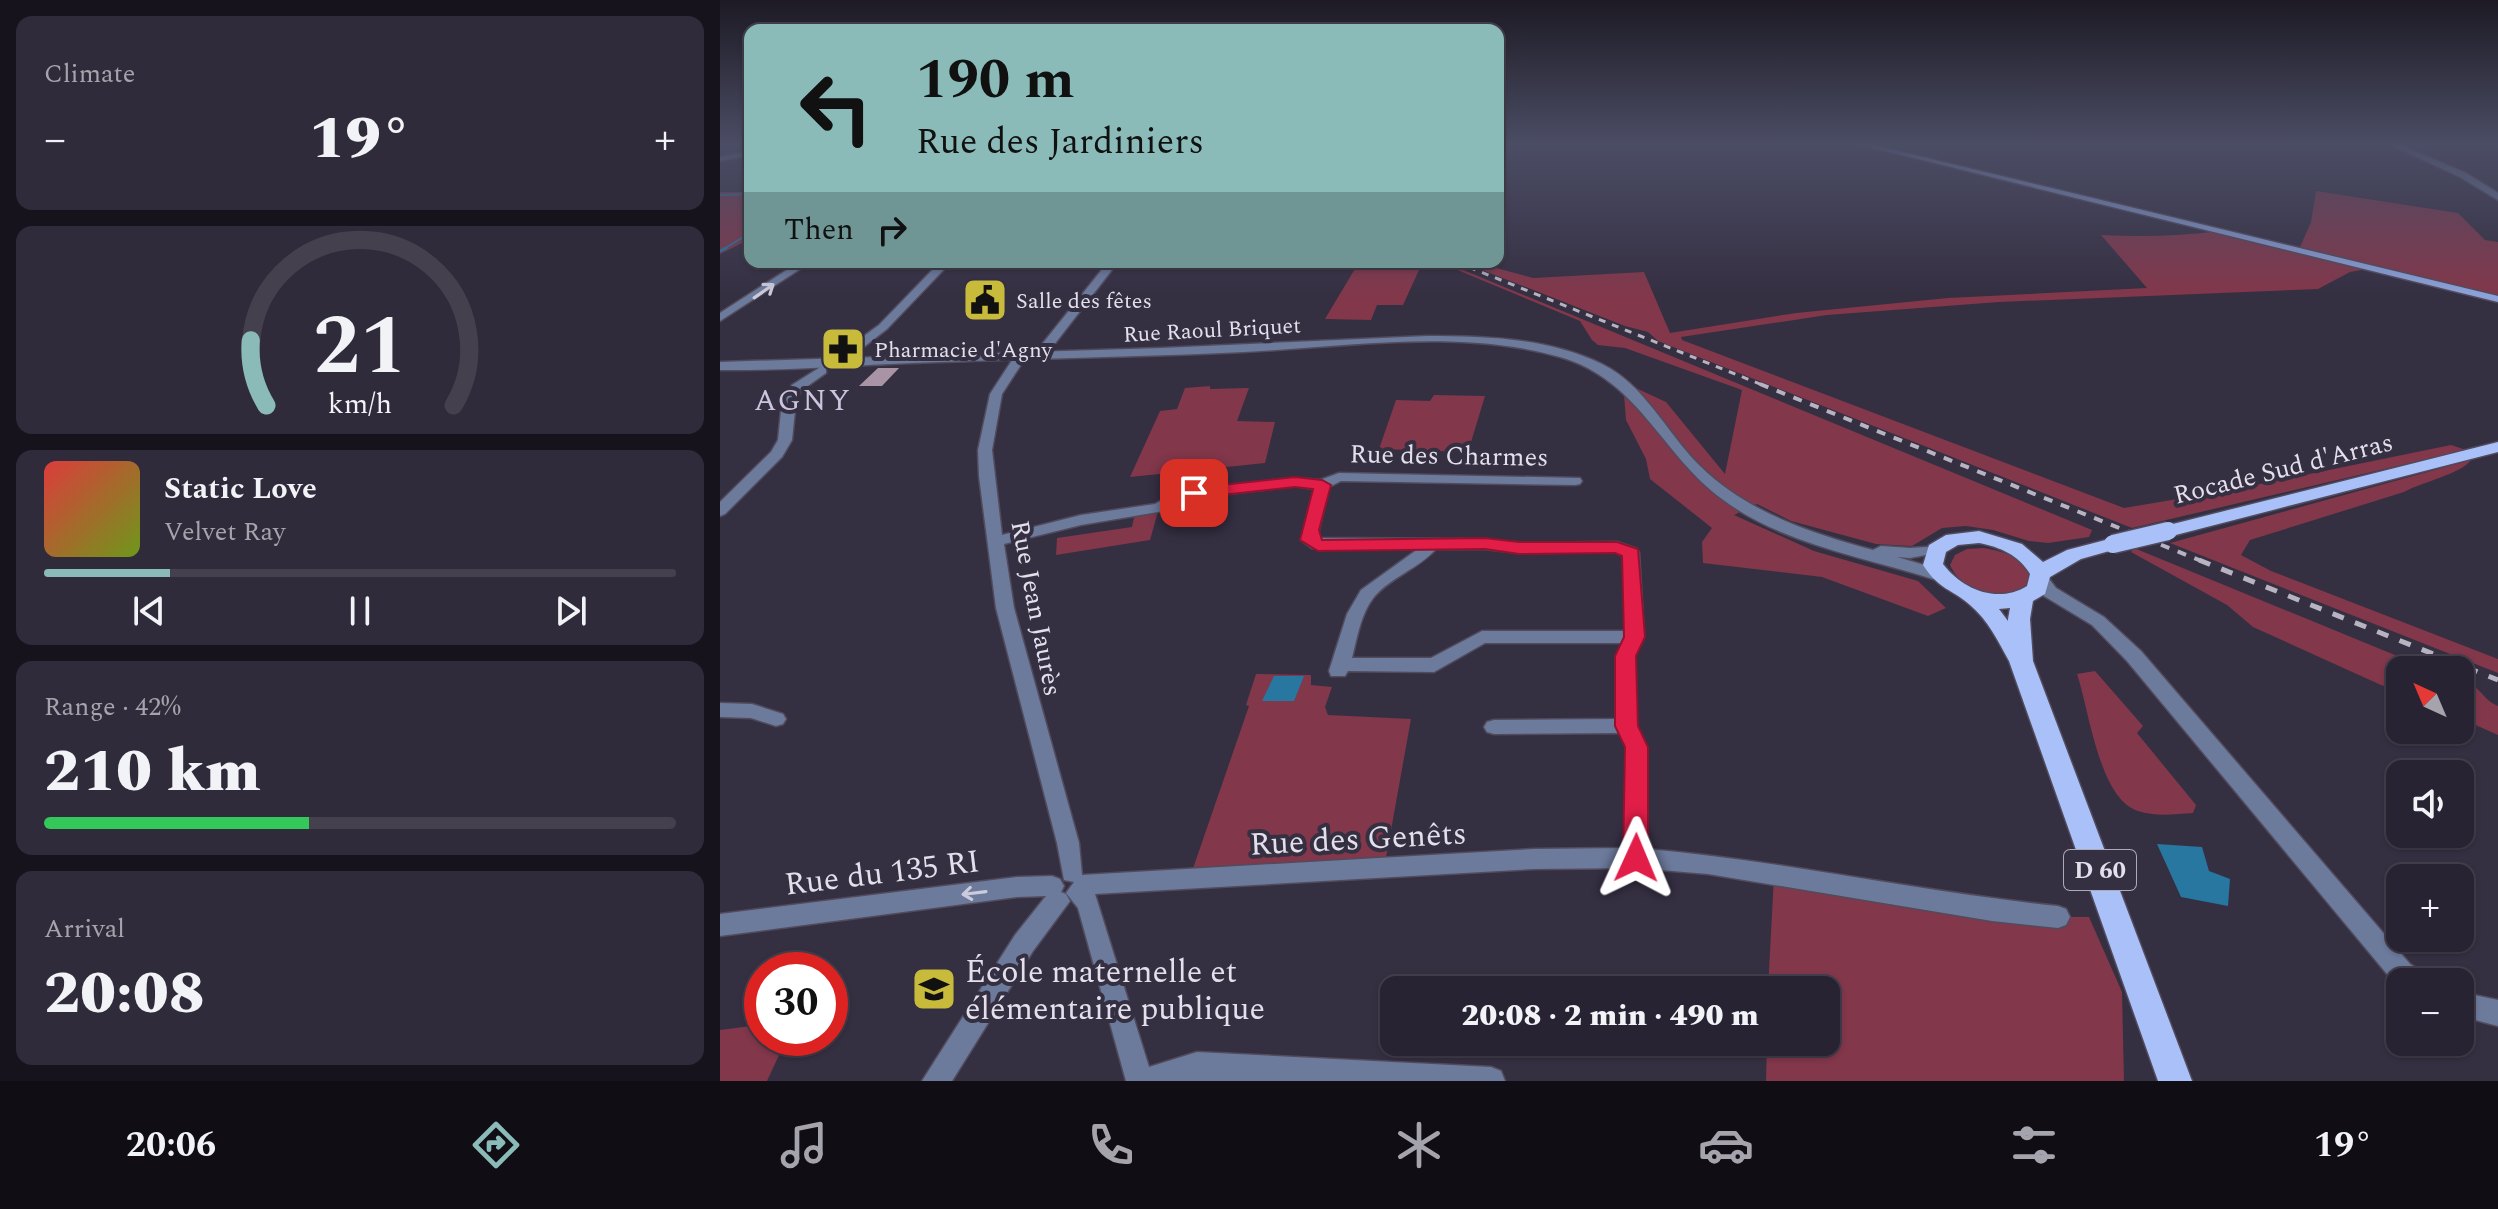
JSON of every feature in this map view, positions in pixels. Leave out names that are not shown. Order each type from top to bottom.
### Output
[{"type":"main road","points":[[2064,193],[2498,299]]},
{"type":"main road","name":"Rocade Sud d'Arras","points":[[2033,587],[2048,567],[2085,551],[2498,447]]},
{"type":"main road","points":[[1953,539],[1993,540],[2019,550],[2036,566],[2033,587],[2009,601],[1976,598],[1952,588],[1933,565],[1936,549],[1953,539]]},
{"type":"main road","name":"Rocade Sud d'Arras","points":[[2019,550],[2085,551]]},
{"type":"main road","name":"D 60","points":[[2021,661],[2019,619],[2033,587]]},
{"type":"main road","name":"D 60","points":[[1976,598],[1996,619],[2021,661],[2175,1081]]},
{"type":"street","points":[[720,318],[797,268]]},
{"type":"street","points":[[720,366],[821,367],[840,362],[883,327],[940,268]]},
{"type":"street","points":[[1039,356],[1108,268]]},
{"type":"street","name":"Rue Raoul Briquet","points":[[840,362],[1386,341],[1523,345],[1571,357],[1599,368],[1636,396],[1683,456],[1717,489],[1782,524],[1860,550]]},
{"type":"street","name":"Rue Jean Jaurès","points":[[1020,357],[996,394],[985,450],[1005,608],[1068,843],[1069,888],[1088,903],[1140,1081]]},
{"type":"street","points":[[720,511],[777,454],[785,440],[789,401],[797,388],[821,367]]},
{"type":"street","name":"Rue des Charmes","points":[[996,541],[1081,520],[1159,508],[1180,495],[1295,482],[1322,485],[1330,479],[1350,476],[1575,481]]},
{"type":"street","points":[[1322,485],[1309,540],[1318,545],[1617,547],[1631,553],[1635,637],[1626,656],[1626,726],[1637,747],[1636,858]]},
{"type":"street","points":[[1430,546],[1418,561],[1372,587],[1361,605],[1339,669],[1434,665],[1482,637],[1635,637]]},
{"type":"street","points":[[1860,550],[1910,553],[1936,549]]},
{"type":"street","points":[[1860,550],[1939,575]]},
{"type":"street","points":[[2033,587],[2098,621],[2134,656],[2398,968]]},
{"type":"street","points":[[720,710],[752,711],[776,719]]},
{"type":"street","points":[[1494,727],[1626,726]]},
{"type":"street","name":"Rue des Genêts","points":[[1069,888],[1534,859],[1636,858],[1708,864],[1992,910],[2058,917]]},
{"type":"street","name":"Rue du 135 RI","points":[[720,925],[1017,887],[1069,888]]},
{"type":"street","points":[[936,1081],[1024,943],[1049,907],[1069,888]]},
{"type":"street","points":[[2474,1007],[2498,1013]]},
{"type":"street","points":[[1147,1081],[1197,1066],[1491,1081]]},
{"type":"shaded area","points":[[720,193],[744,193],[744,242],[720,254]]},
{"type":"shaded area","points":[[2316,193],[2458,213],[2485,240],[2498,242],[2498,299],[2373,268],[2350,272],[2318,289],[1999,302],[1827,315],[1681,337],[1682,340],[2124,508],[2231,490],[2451,445],[2466,450],[2132,528],[1658,341],[1648,332],[1625,326],[1477,268],[1496,268],[1533,278],[1644,272],[1670,333],[1796,313],[1948,298],[2147,288],[2101,235],[2161,236],[2227,231],[2300,247],[2311,222]]},
{"type":"shaded area","points":[[1355,268],[1459,268],[2092,530],[2089,537],[2048,543],[1966,526],[1942,528],[1912,546],[1876,544],[1791,521],[1757,504],[1734,515],[1814,551],[1918,581],[1946,608],[1928,616],[1822,577],[1703,563],[1702,542],[1712,528],[1650,479],[1646,459],[1626,420],[1623,382],[1666,402],[1725,474],[1742,390],[1625,348],[1598,345],[1580,321],[1455,269],[1419,270],[1403,305],[1377,305],[1371,320],[1325,319]]},
{"type":"shaded area","points":[[1210,386],[1210,389],[1249,388],[1237,421],[1275,422],[1265,463],[1130,477],[1160,411],[1177,409],[1185,388]]},
{"type":"shaded area","points":[[1434,395],[1485,396],[1468,452],[1379,449],[1396,400],[1430,401]]},
{"type":"shaded area","points":[[2471,460],[2459,470],[2404,492],[2250,540],[2241,555],[2271,571],[2498,659],[2498,673],[2474,663],[2474,656],[2455,656],[2170,543]]},
{"type":"shaded area","points":[[1159,508],[1150,540],[1056,555],[1057,538],[1132,527],[1135,513]]},
{"type":"shaded area","points":[[1984,548],[2008,554],[2021,562],[2030,574],[2032,583],[2022,591],[1999,596],[1987,595],[1965,584],[1950,565],[1955,555],[1967,549]]},
{"type":"shaded area","points":[[2134,548],[2397,656],[2386,656],[2386,687],[2253,627],[2227,605],[2131,552]]},
{"type":"shaded area","points":[[2095,671],[2143,726],[2137,733],[2196,805],[2193,813],[2159,815],[2138,811],[2125,803],[2114,789],[2097,751],[2077,674]]},
{"type":"shaded area","points":[[1256,674],[1311,675],[1311,685],[1332,687],[1325,707],[1328,715],[1411,719],[1386,858],[1189,880],[1249,706],[1246,705]]},
{"type":"shaded area","points":[[2474,686],[2498,706],[2498,735],[2474,724]]},
{"type":"shaded area","points":[[1774,876],[2058,917],[2089,917],[2122,992],[2124,1081],[1766,1081],[1767,1056],[1840,1056],[1840,976],[1769,976]]},
{"type":"shaded area","points":[[744,1027],[744,1056],[779,1056],[767,1081],[720,1081],[720,1030]]},
{"type":"water","points":[[1274,676],[1304,676],[1294,701],[1262,701]]},
{"type":"water","points":[[2157,844],[2202,847],[2209,871],[2230,879],[2228,906],[2181,897]]},
{"type":"building","points":[[878,368],[899,368],[882,386],[859,386]]},
{"type":"waterway","points":[[720,195],[744,194]]},
{"type":"waterway","points":[[722,250],[744,237]]},
{"type":"waterway","points":[[722,250],[726,248]]},
{"type":"railway","points":[[1471,268],[1765,386]]},
{"type":"railway","points":[[1760,384],[2204,562]]},
{"type":"railway","points":[[2199,560],[2498,680]]},
{"type":"place","name":"Salle des fêtes","points":[[985,300]]},
{"type":"place","name":"Pharmacie d'Agny","points":[[843,349]]},
{"type":"place","name":"École maternelle et élémentaire publique","points":[[934,989]]},
{"type":"district","name":"AGNY","points":[[803,400]]},
{"type":"route","points":[[1194,493],[1315,482],[1322,485],[1309,540],[1318,545],[1617,547],[1631,553],[1635,637],[1626,656],[1626,726],[1637,747],[1636,858]]}]
